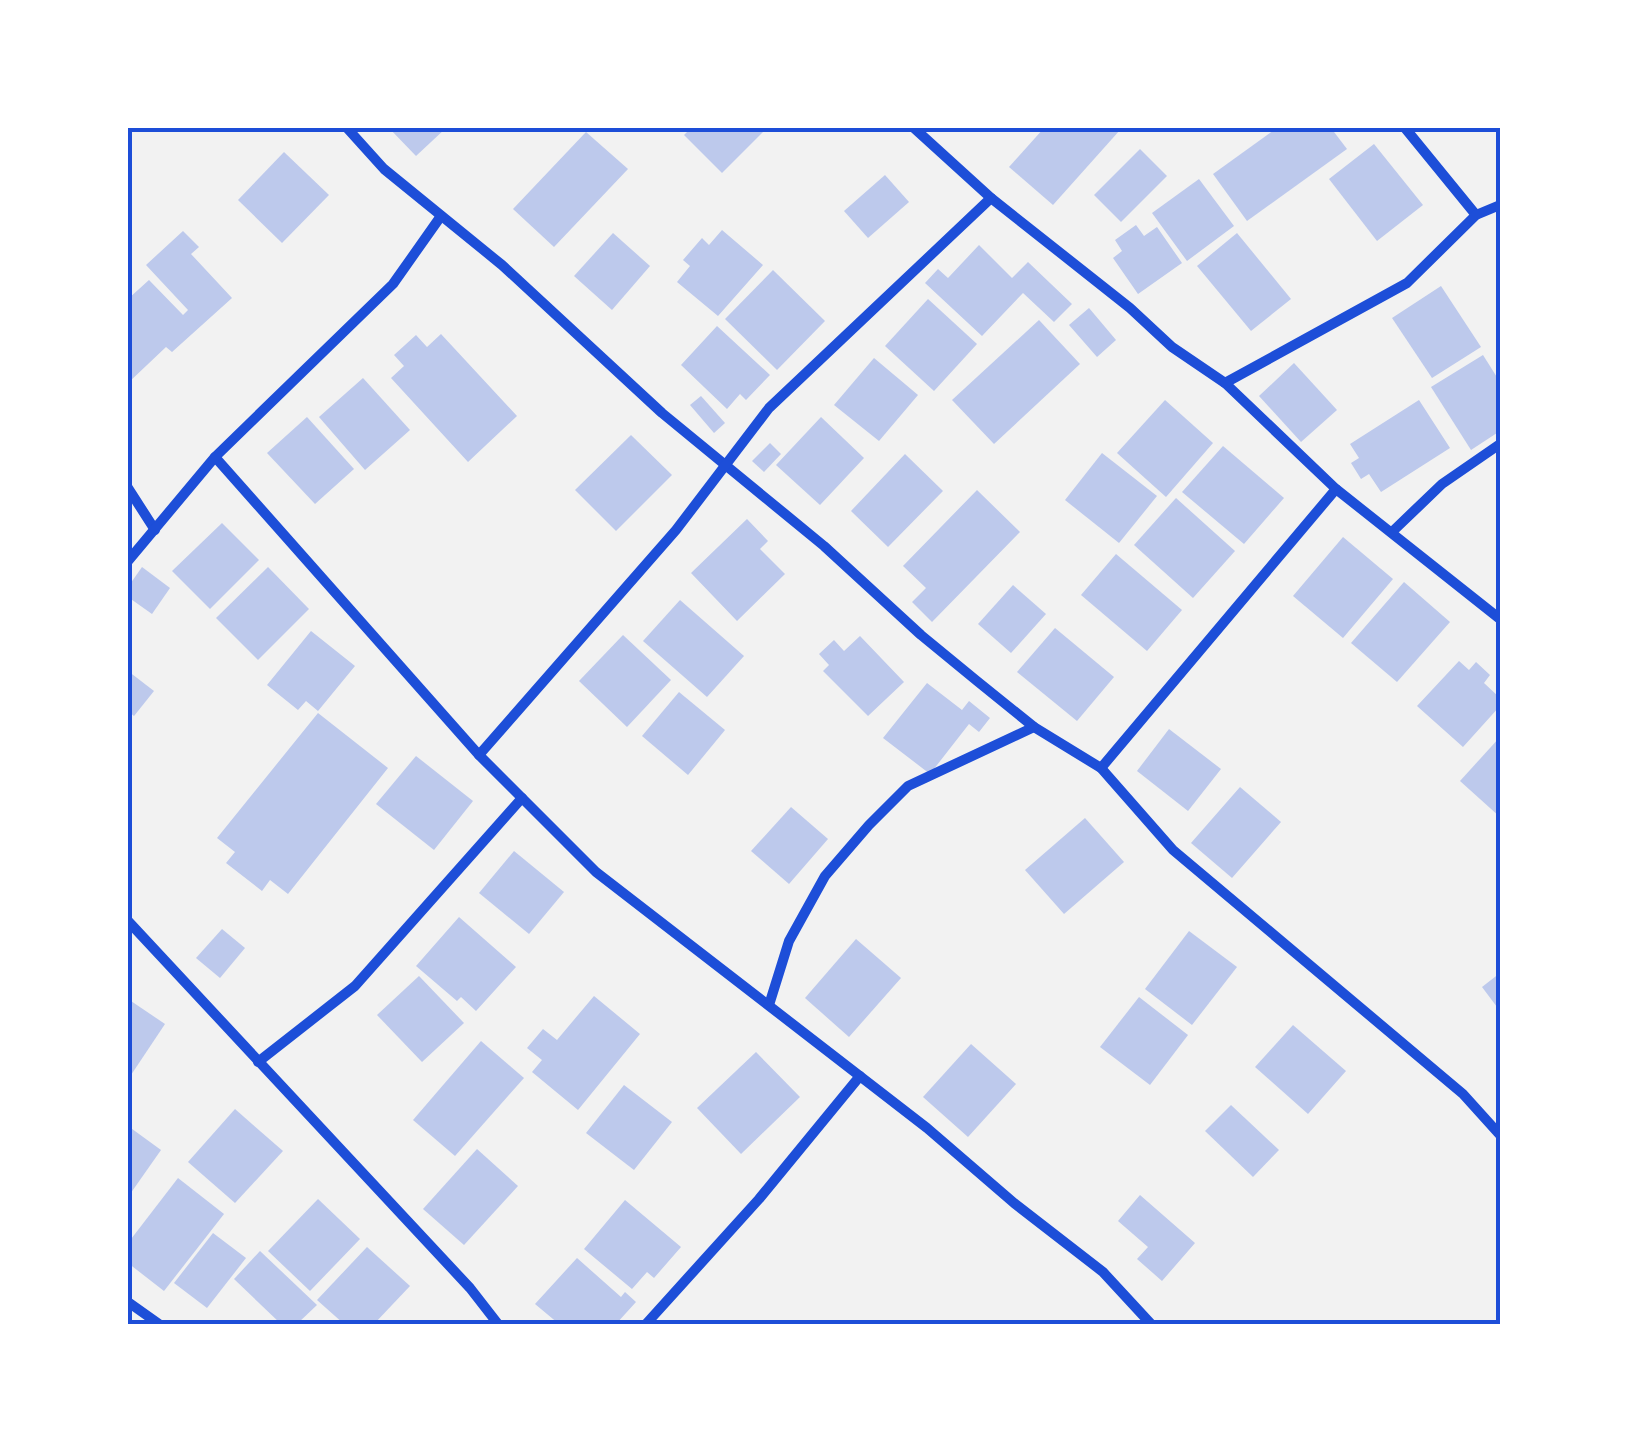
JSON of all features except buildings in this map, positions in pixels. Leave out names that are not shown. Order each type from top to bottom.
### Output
[{"type":"street","points":[[347,128],[384,169],[502,264],[723,466],[824,546],[920,635],[1034,727],[1101,768],[1173,850],[1448,1081],[1500,1134]]},
{"type":"street","points":[[914,128],[990,198],[1130,308],[1172,347],[1225,383],[1336,489],[1500,618]]},
{"type":"street","points":[[1405,128],[1476,214]]},
{"type":"street","points":[[480,754],[676,530],[769,408],[990,198]]},
{"type":"street","points":[[1225,383],[1407,283],[1476,214],[1500,205]]},
{"type":"street","points":[[128,561],[216,456],[383,296],[441,216]]},
{"type":"street","points":[[1392,532],[1442,484],[1500,444]]},
{"type":"street","points":[[216,456],[480,754],[596,872],[860,1076],[1102,1272],[1151,1324]]},
{"type":"street","points":[[128,488],[155,530]]},
{"type":"street","points":[[1101,768],[1336,489]]},
{"type":"street","points":[[769,1005],[789,941],[825,876],[869,825],[908,786],[1034,727]]},
{"type":"street","points":[[258,1062],[355,986],[522,798]]},
{"type":"street","points":[[128,921],[470,1288],[498,1324]]},
{"type":"street","points":[[646,1324],[760,1199],[860,1076]]},
{"type":"street","points":[[128,1302],[159,1324]]}]
